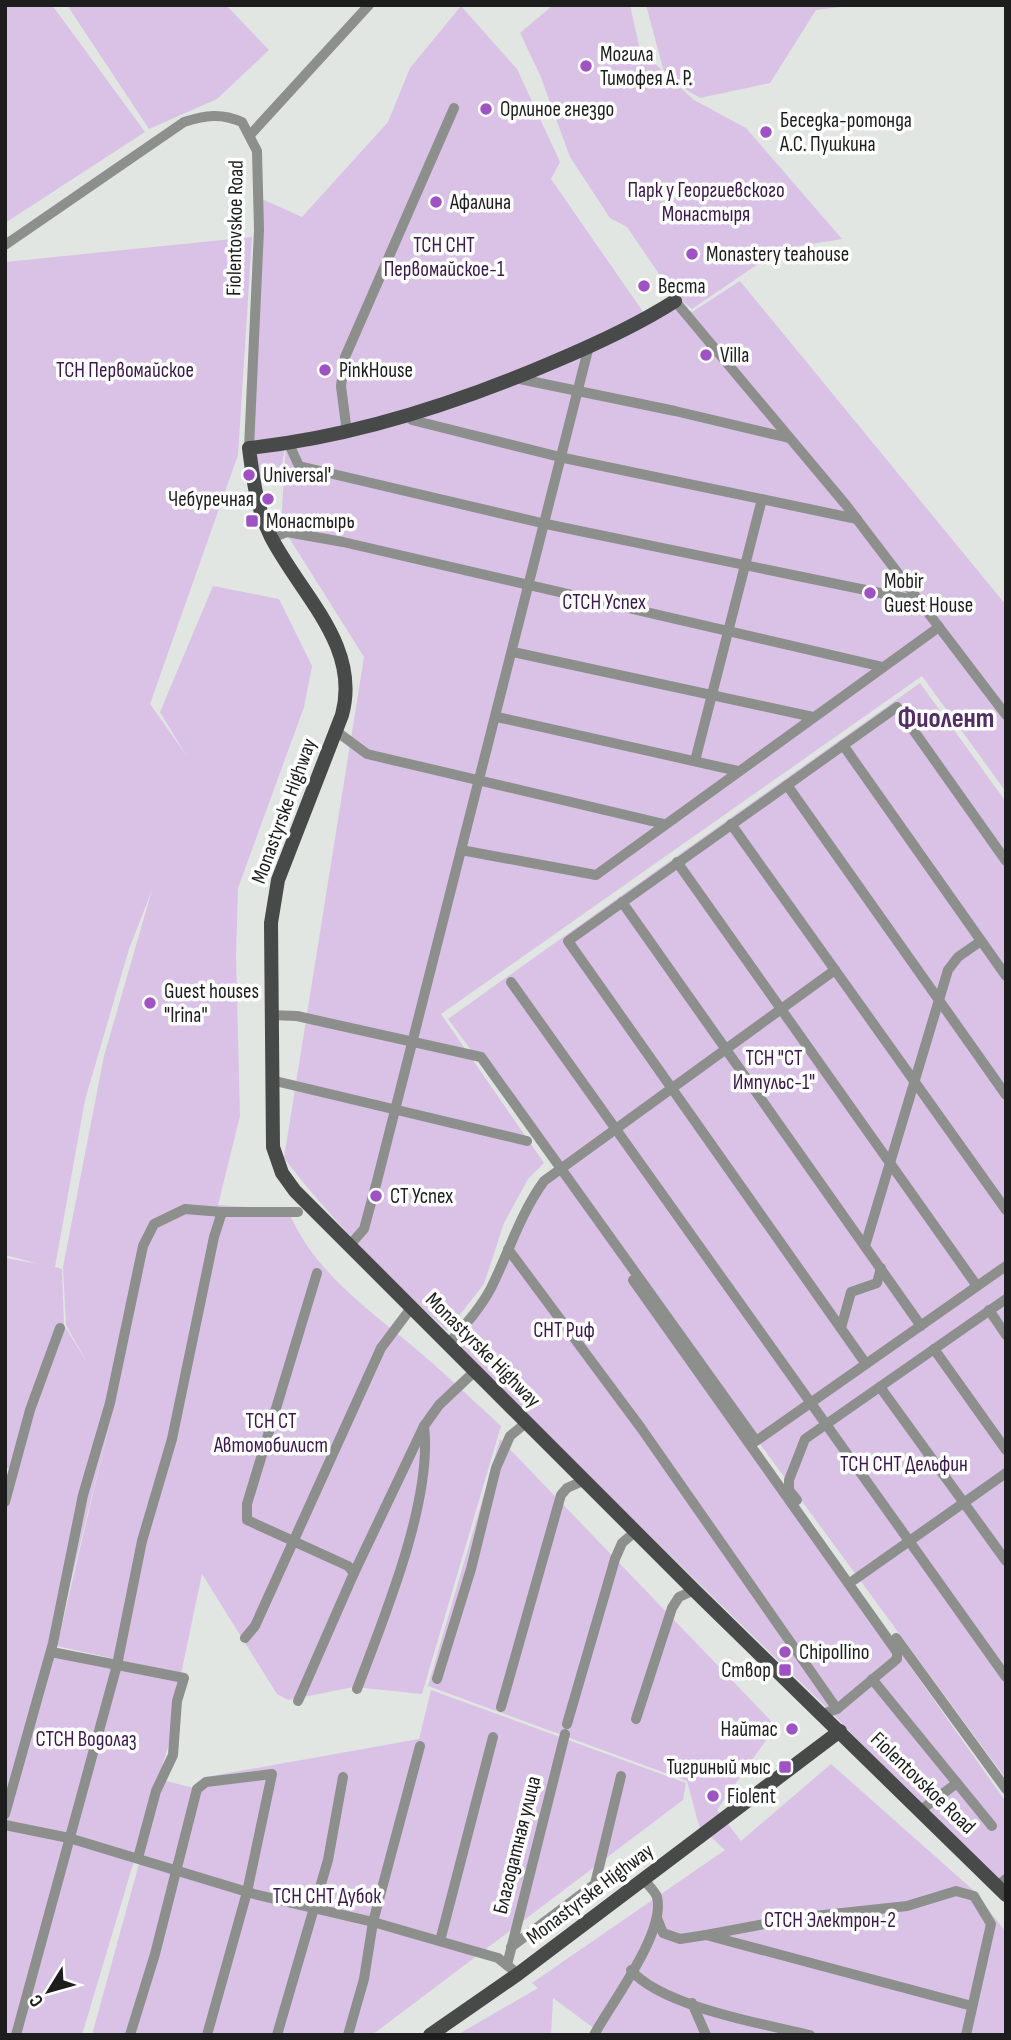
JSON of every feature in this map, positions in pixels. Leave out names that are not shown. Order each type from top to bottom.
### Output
[{"type":"main road","points":[[249,448],[347,433],[514,378],[650,317],[675,301]]},
{"type":"main road","name":"Monastyrske Highway","points":[[249,448],[257,496],[271,538],[342,656],[348,695],[278,880],[271,923],[273,1147],[282,1173],[295,1191],[349,1246],[694,1590],[840,1731],[644,1880],[512,1969],[430,2035]]},
{"type":"main road","name":"Fiolentovskoe Road","points":[[840,1731],[1003,1887]]},
{"type":"street","points":[[251,134],[369,5]]},
{"type":"street","points":[[347,433],[341,386],[345,357],[454,108]]},
{"type":"street","name":"Fiolentovskoe Road","points":[[5,245],[184,122],[212,114],[227,115],[242,122],[251,134],[257,151],[260,230],[249,448]]},
{"type":"street","points":[[675,301],[711,340],[857,519],[1006,715]]},
{"type":"street","points":[[349,1246],[364,1229],[478,780],[497,717],[564,458],[589,346]]},
{"type":"street","points":[[514,378],[789,438]]},
{"type":"street","points":[[408,414],[412,420],[564,458],[857,519]]},
{"type":"street","points":[[289,444],[299,466],[546,524],[919,601]]},
{"type":"street","points":[[695,761],[762,499]]},
{"type":"street","points":[[271,538],[287,532],[342,542],[883,667]]},
{"type":"street","points":[[461,850],[596,875],[939,627]]},
{"type":"street","points":[[513,652],[813,717]]},
{"type":"street","points":[[866,1364],[568,941],[897,707],[1006,861]]},
{"type":"street","points":[[497,717],[737,771]]},
{"type":"street","points":[[336,731],[367,754],[664,824]]},
{"type":"street","points":[[843,745],[1006,976]]},
{"type":"street","points":[[787,785],[1006,1095]]},
{"type":"street","points":[[732,824],[1006,1210]]},
{"type":"street","points":[[677,862],[976,1286]]},
{"type":"street","points":[[622,902],[922,1326]]},
{"type":"street","points":[[865,1246],[892,1165],[951,965],[981,941]]},
{"type":"street","points":[[448,1344],[478,1310],[535,1194],[561,1168],[835,970]]},
{"type":"street","points":[[511,982],[1006,1677]]},
{"type":"street","points":[[270,1015],[297,1016],[481,1057],[756,1441],[1006,1266]]},
{"type":"street","points":[[271,1080],[527,1141]]},
{"type":"street","points":[[575,1186],[571,1194],[897,1652],[897,1659],[837,1709],[822,1714]]},
{"type":"street","points":[[5,1814],[51,1652],[83,1495],[110,1403],[143,1247],[154,1224],[185,1209],[298,1212]]},
{"type":"street","points":[[16,2035],[69,1838],[89,1776],[117,1665],[142,1541],[172,1438],[214,1237],[222,1212]]},
{"type":"street","points":[[508,1249],[641,1427],[837,1709]]},
{"type":"street","points":[[841,1328],[851,1292],[870,1288],[877,1283],[881,1268]]},
{"type":"street","points":[[317,1273],[245,1513],[247,1520],[263,1530],[348,1566],[354,1573]]},
{"type":"street","points":[[1006,1298],[805,1440],[789,1480],[789,1490],[1006,1789]]},
{"type":"street","points":[[245,1638],[255,1626],[381,1349],[411,1308]]},
{"type":"street","points":[[989,1310],[1006,1335]]},
{"type":"street","points":[[5,1502],[9,1473],[61,1328]]},
{"type":"street","points":[[934,1349],[1006,1450]]},
{"type":"street","points":[[298,1701],[354,1573],[424,1426],[439,1405],[475,1371]]},
{"type":"street","points":[[880,1387],[1006,1562]]},
{"type":"street","points":[[436,1679],[471,1569],[496,1468],[510,1436],[527,1422]]},
{"type":"street","points":[[356,1689],[385,1617],[415,1511],[426,1466],[424,1426]]},
{"type":"street","points":[[854,1580],[1006,1473]]},
{"type":"street","points":[[501,1707],[561,1495],[567,1488],[585,1480]]},
{"type":"street","name":"Благодатная улица","points":[[512,1969],[511,1947],[566,1729],[615,1559],[622,1544],[636,1531]]},
{"type":"street","points":[[636,1719],[672,1608],[679,1597],[694,1590]]},
{"type":"street","points":[[51,1652],[184,1678],[177,1701],[173,1755],[156,1791],[138,1858]]},
{"type":"street","points":[[872,1679],[992,1826]]},
{"type":"street","points":[[440,1941],[493,1737]]},
{"type":"street","points":[[348,2035],[364,1979],[373,1922],[420,1746]]},
{"type":"street","points":[[130,2035],[155,1954],[174,1870],[197,1789],[206,1782],[272,1774],[247,1892],[207,2035]]},
{"type":"street","points":[[511,1947],[595,1884],[621,1776]]},
{"type":"street","points":[[277,2035],[328,1860],[343,1777]]},
{"type":"street","points":[[921,1810],[957,1783]]},
{"type":"street","points":[[5,1825],[69,1838],[247,1892],[440,1941],[498,1958],[512,1969]]},
{"type":"street","points":[[594,2035],[645,1949],[657,1918],[657,1896],[644,1880]]},
{"type":"street","points":[[657,1918],[663,1933],[680,1939],[796,1918],[907,1906],[956,1891],[974,1896],[991,1924],[966,2035]]},
{"type":"street","points":[[706,1935],[972,2006]]},
{"type":"street","points":[[631,1970],[643,1984],[692,2003],[758,2024],[810,2035]]},
{"type":"street","points":[[692,2003],[706,2035]]},
{"type":"green space","points":[[5,5],[52,5],[145,132],[5,223]]},
{"type":"green space","points":[[67,5],[226,5],[269,50],[217,99],[149,129]]},
{"type":"green space","name":"Парк у Георгиевского Монастыря","points":[[553,5],[630,5],[640,50],[664,72],[646,5],[859,5],[816,10],[770,83],[700,98],[675,83],[694,100],[746,128],[842,239],[780,249],[692,309],[672,293],[627,227],[610,218],[570,157],[540,75],[520,33]]},
{"type":"green space","name":"СТСН Успех","points":[[461,6],[517,69],[560,162],[551,179],[646,316],[588,345],[376,421],[497,382],[594,345],[675,304],[692,312],[740,281],[1006,605],[1006,792],[922,676],[441,1014],[544,1163],[528,1179],[504,1223],[484,1284],[447,1331],[362,1248],[284,1158],[364,657],[281,525],[286,442],[280,476],[259,477],[252,454],[262,199],[302,217],[388,122],[410,68]]},
{"type":"green space","points":[[252,237],[238,455],[150,704],[186,755],[160,712],[213,586],[279,599],[312,666],[304,707],[238,888],[236,955],[240,1116],[218,1205],[288,1210],[299,1234],[331,1275],[501,1426],[422,1694],[354,1687],[288,1700],[277,1694],[202,1574],[181,1674],[57,1646],[113,1409],[55,1647],[188,1680],[82,2035],[5,2035],[5,1487],[10,1469],[5,1467],[5,1258],[39,1264],[5,1255],[5,262]],"holes":[[[152,890],[104,1056],[63,1267],[66,1325],[88,1364],[64,1325],[62,1269],[55,1267],[85,1100],[129,949]]]},
{"type":"green space","name":"ТСН \"СТ Импульс-1\"","points":[[920,683],[1006,802],[1006,1779],[564,1177],[1006,1802],[1006,1895],[832,1713],[454,1345],[501,1265],[541,1184],[560,1170],[448,1019]]},
{"type":"green space","name":"СТСН Электрон-2","points":[[500,1439],[776,1726],[717,1810],[741,1841],[831,1764],[972,1889],[1006,1932],[1006,2035],[603,2035],[553,1998],[551,2035],[457,2035],[538,1988],[532,1983],[725,1850],[699,1826],[687,1781],[428,1686]]},
{"type":"green space","name":"ТСН СНТ Дубок","points":[[431,1690],[686,1783],[683,1800],[372,2035],[92,2035],[162,1780],[194,1788],[206,1777],[419,1739]]},
{"type":"place","name":"Могила Тимофея А. Р.","points":[[586,66]]},
{"type":"place","name":"Орлиное гнездо","points":[[486,109]]},
{"type":"place","name":"Беседка-ротонда А.С. Пушкина","points":[[766,132]]},
{"type":"place","name":"Афалина","points":[[436,202]]},
{"type":"place","name":"Monastery teahouse","points":[[692,254]]},
{"type":"place","name":"Веста","points":[[644,286]]},
{"type":"place","name":"Villa","points":[[706,355]]},
{"type":"place","name":"PinkHouse","points":[[325,370]]},
{"type":"place","name":"Universal'","points":[[249,475]]},
{"type":"place","name":"Чебуречная","points":[[268,499]]},
{"type":"place","name":"Монастырь","points":[[252,521]]},
{"type":"place","name":"Mobir Guest House","points":[[870,593]]},
{"type":"place","name":"Guest houses \"Irina\"","points":[[150,1003]]},
{"type":"place","name":"СТ Успех","points":[[376,1196]]},
{"type":"place","name":"Chipollino","points":[[785,1652]]},
{"type":"place","name":"Створ","points":[[785,1670]]},
{"type":"place","name":"Найтас","points":[[792,1729]]},
{"type":"place","name":"Тигриный мыс","points":[[785,1767]]},
{"type":"place","name":"Fiolent","points":[[713,1796]]},
{"type":"district","name":"Фиолент","points":[[946,718]]},
{"type":"park label","name":"ТСН СНТ Первомайское-1","points":[[444,257]]},
{"type":"park label","name":"ТСН Первомайское","points":[[125,370]]},
{"type":"park label","name":"СНТ Риф","points":[[564,1330]]},
{"type":"park label","name":"ТСН СТ Автомобилист","points":[[271,1433]]},
{"type":"park label","name":"ТСН СНТ Дельфин","points":[[904,1464]]},
{"type":"park label","name":"СТСН Водолаз","points":[[86,1739]]}]
